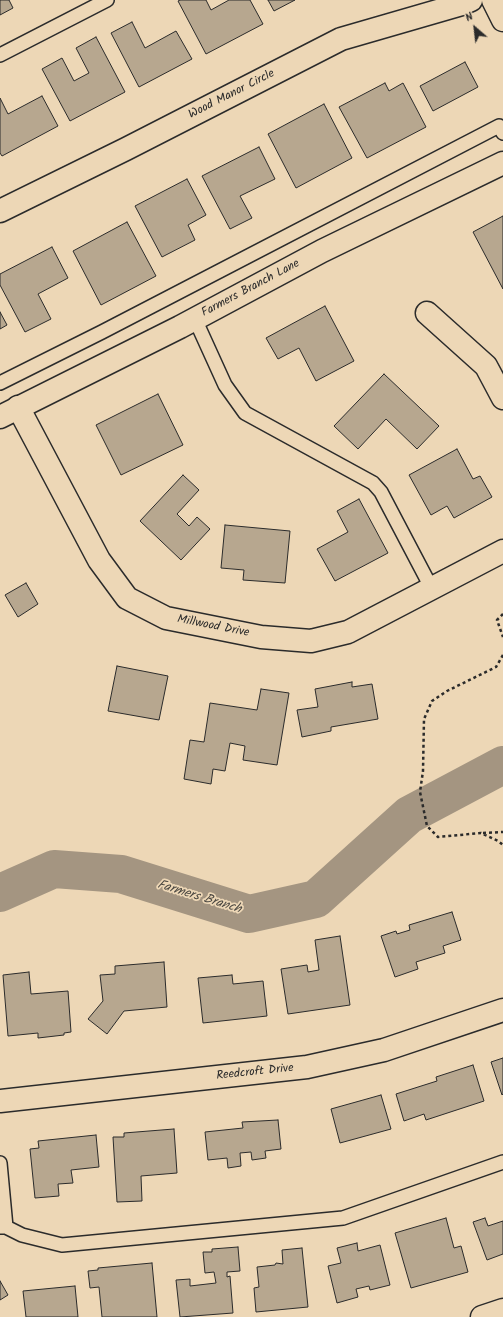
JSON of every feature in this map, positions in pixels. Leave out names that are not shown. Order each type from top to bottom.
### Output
[{"type":"street","name":"Wood Manor Circle","points":[[0,211],[341,40],[471,0]]},
{"type":"street","points":[[493,0],[503,20]]},
{"type":"street","name":"Farmers Branch Lane","points":[[9,412],[196,319],[322,251],[503,163]]},
{"type":"street","points":[[427,314],[486,366],[503,398]]},
{"type":"street","name":"Millwood Drive","points":[[9,412],[99,560],[127,598],[166,618],[261,637],[310,641],[348,632],[503,552]]},
{"type":"street","name":"Reedcroft Drive","points":[[0,1101],[307,1067],[384,1050],[503,1010]]},
{"type":"street","points":[[482,1317],[503,1310]]},
{"type":"lane","points":[[0,55],[107,0]]},
{"type":"lane","points":[[0,384],[499,126],[503,133]]},
{"type":"lane","points":[[196,319],[225,385],[244,413],[373,483],[381,492],[432,589]]},
{"type":"lane","points":[[0,1164],[3,1227],[22,1235],[62,1245],[343,1218],[503,1162]]},
{"type":"path","points":[[503,614],[497,620],[503,637]]},
{"type":"path","points":[[503,655],[496,667],[447,691],[432,701],[424,719],[423,771],[420,792],[427,826],[438,837],[503,832]]},
{"type":"path","points":[[481,833],[503,845]]},
{"type":"building","points":[[0,0],[9,0],[13,8],[0,15]]},
{"type":"building","points":[[206,0],[211,10],[229,0],[250,0],[263,24],[206,54],[178,1]]},
{"type":"building","points":[[268,0],[295,0],[274,11]]},
{"type":"building","points":[[132,22],[145,48],[176,31],[192,59],[139,87],[111,33]]},
{"type":"building","points":[[96,37],[125,92],[70,121],[42,69],[62,58],[74,81],[89,73],[76,48]]},
{"type":"building","points":[[465,62],[478,87],[433,111],[420,86]]},
{"type":"building","points":[[385,83],[389,91],[403,83],[426,127],[367,158],[339,107]]},
{"type":"building","points":[[42,96],[58,126],[2,156],[0,153],[0,98],[8,114]]},
{"type":"building","points":[[324,104],[352,158],[296,188],[268,134]]},
{"type":"building","points":[[259,147],[275,179],[240,196],[252,218],[230,229],[202,176]]},
{"type":"building","points":[[187,179],[206,215],[188,225],[195,240],[162,257],[135,206]]},
{"type":"building","points":[[503,216],[503,289],[473,232]]},
{"type":"building","points":[[127,222],[156,276],[101,305],[73,251]]},
{"type":"building","points":[[52,247],[68,278],[38,294],[51,319],[25,332],[0,285],[0,274]]},
{"type":"building","points":[[325,306],[354,361],[316,381],[299,348],[278,359],[266,338]]},
{"type":"building","points":[[0,312],[7,325],[0,329]]},
{"type":"building","points":[[384,374],[439,426],[417,449],[386,419],[358,449],[334,426]]},
{"type":"building","points":[[158,394],[183,445],[121,475],[96,425]]},
{"type":"building","points":[[457,449],[473,479],[480,476],[492,497],[454,518],[447,506],[431,515],[409,475]]},
{"type":"building","points":[[183,475],[199,490],[177,514],[189,526],[197,517],[210,529],[181,560],[140,521]]},
{"type":"building","points":[[359,499],[388,553],[335,581],[317,549],[348,532],[337,511]]},
{"type":"building","points":[[225,525],[290,531],[285,583],[243,580],[244,570],[221,568]]},
{"type":"building","points":[[26,583],[38,604],[18,617],[5,595]]},
{"type":"building","points":[[117,666],[168,676],[159,720],[108,711]]},
{"type":"building","points":[[352,682],[352,687],[372,684],[378,719],[331,727],[331,731],[302,737],[297,710],[318,707],[315,689]]},
{"type":"building","points":[[261,689],[289,693],[277,765],[243,760],[245,746],[230,743],[225,771],[213,769],[211,784],[184,779],[190,740],[204,742],[210,703],[257,710]]},
{"type":"building","points":[[452,912],[461,940],[443,946],[445,953],[416,962],[418,969],[395,977],[381,936],[396,931],[397,934],[410,930],[409,925]]},
{"type":"building","points":[[340,936],[350,1005],[288,1014],[281,969],[307,965],[308,972],[319,970],[315,940]]},
{"type":"building","points":[[164,962],[167,1007],[124,1011],[107,1034],[88,1019],[103,1001],[100,975],[115,974],[115,966]]},
{"type":"building","points":[[29,972],[31,994],[68,991],[71,1032],[64,1033],[64,1035],[38,1038],[38,1033],[8,1036],[3,975]]},
{"type":"building","points":[[232,975],[233,984],[263,981],[267,1016],[203,1023],[198,978]]},
{"type":"building","points":[[503,1058],[503,1094],[502,1095],[491,1062]]},
{"type":"building","points":[[473,1065],[484,1101],[426,1120],[424,1114],[404,1121],[396,1094],[437,1081],[436,1077]]},
{"type":"building","points":[[381,1095],[391,1129],[340,1143],[331,1109]]},
{"type":"building","points":[[278,1120],[281,1149],[265,1151],[266,1158],[252,1160],[251,1152],[240,1153],[241,1166],[228,1168],[227,1158],[208,1160],[205,1132],[243,1128],[242,1122]]},
{"type":"building","points":[[174,1129],[177,1173],[141,1176],[142,1201],[117,1202],[113,1137],[124,1137],[124,1133]]},
{"type":"building","points":[[96,1135],[99,1167],[71,1170],[73,1183],[58,1184],[59,1196],[35,1198],[30,1149],[39,1148],[38,1141]]},
{"type":"building","points":[[446,1218],[454,1248],[461,1246],[468,1272],[411,1288],[395,1233]]},
{"type":"building","points":[[485,1218],[488,1226],[503,1221],[503,1254],[487,1260],[473,1222]]},
{"type":"building","points":[[357,1243],[358,1251],[380,1245],[390,1285],[370,1290],[369,1286],[356,1289],[358,1297],[337,1303],[328,1266],[341,1263],[337,1248]]},
{"type":"building","points":[[238,1247],[240,1271],[227,1272],[227,1277],[230,1276],[233,1313],[180,1317],[176,1280],[190,1279],[190,1286],[216,1283],[214,1272],[205,1273],[203,1252],[212,1252],[212,1249]]},
{"type":"building","points":[[302,1248],[308,1307],[256,1312],[254,1288],[259,1287],[257,1267],[275,1265],[276,1263],[283,1264],[282,1250]]},
{"type":"building","points":[[152,1263],[157,1317],[102,1317],[99,1287],[90,1288],[88,1271],[98,1270],[98,1268]]},
{"type":"building","points":[[0,1281],[8,1295],[0,1300]]},
{"type":"building","points":[[75,1286],[78,1317],[26,1317],[23,1291]]},
{"type":"waterway","name":"Farmers Branch","points":[[0,893],[54,869],[121,874],[249,914],[316,899],[409,815],[503,765]]}]
